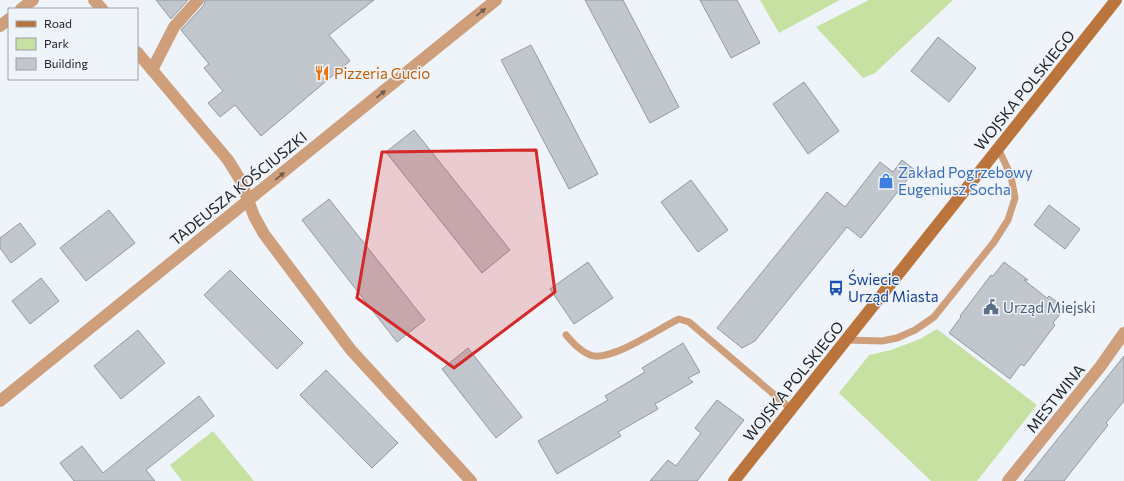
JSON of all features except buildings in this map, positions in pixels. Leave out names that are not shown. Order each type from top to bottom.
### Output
[{"type":"street","points":[[22,8],[33,0]]},
{"type":"street","points":[[94,0],[101,8]]},
{"type":"street","points":[[152,70],[174,27],[198,0]]},
{"type":"street","name":"TADEUSZA KOŚCIUSZKI","points":[[0,401],[61,350],[249,201],[496,0]]},
{"type":"street","name":"WOJSKA POLSKIEGO","points":[[734,481],[1116,0]]},
{"type":"street","points":[[0,26],[8,20]]},
{"type":"street","points":[[138,53],[228,160],[241,181],[254,216],[264,234],[351,350],[472,481]]},
{"type":"street","name":"MESTWINA","points":[[1008,481],[1100,367],[1124,333]]},
{"type":"lane","points":[[846,340],[882,341],[897,338],[921,326],[934,317],[994,242],[1008,220],[1014,198],[1011,176],[998,148]]},
{"type":"lane","points":[[566,335],[579,348],[591,355],[604,356],[616,353],[679,319],[689,322],[791,409]]},
{"type":"highlighted area","points":[[536,150],[555,292],[454,368],[357,298],[382,152]]},
{"type":"green space","points":[[760,0],[840,0],[779,33]]},
{"type":"green space","points":[[869,0],[953,0],[875,73],[863,78],[816,27]]},
{"type":"green space","points":[[937,329],[1037,405],[977,481],[931,481],[839,393],[869,355],[891,350],[920,339]]},
{"type":"green space","points":[[213,431],[254,481],[182,481],[170,465]]},
{"type":"place","name":"Pizzeria Gucio","points":[[322,73]]},
{"type":"place","name":"Zakład Pogrzebowy Eugeniusz Socha","points":[[886,181]]},
{"type":"place","name":"Świecie Urząd Miasta","points":[[836,288]]},
{"type":"place","name":"Urząd Miejski","points":[[991,307]]}]
